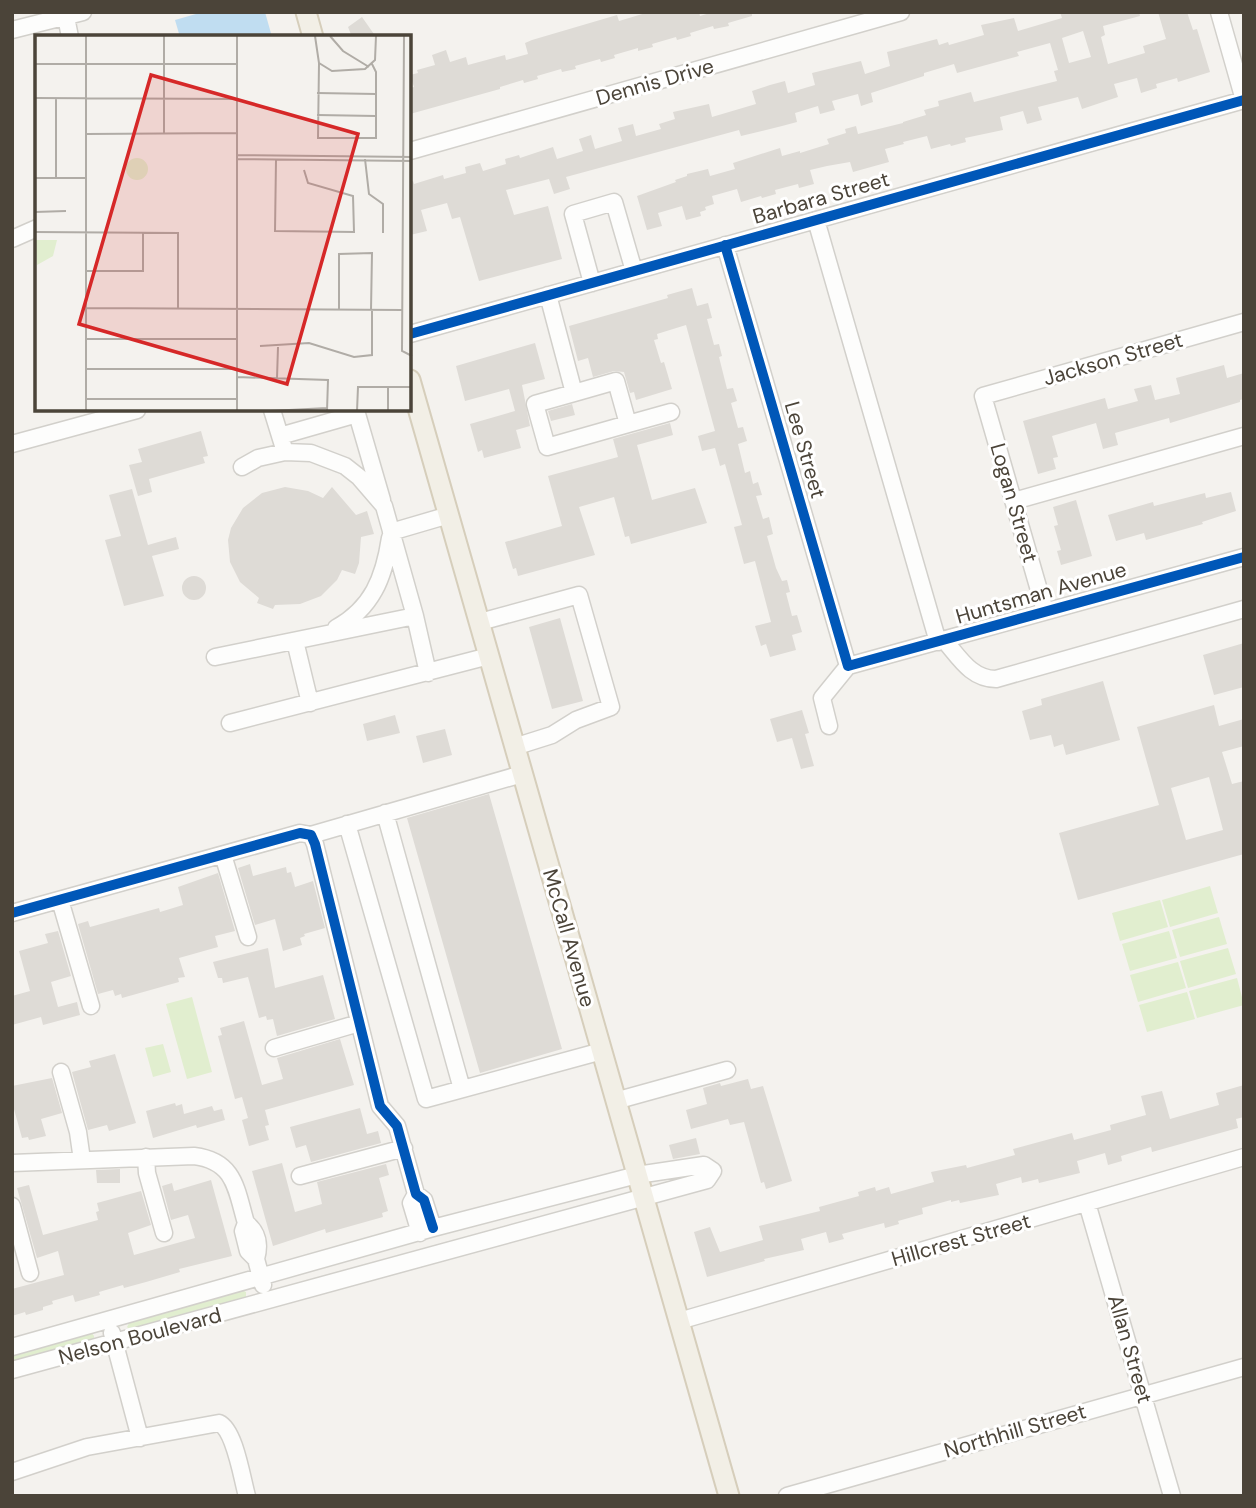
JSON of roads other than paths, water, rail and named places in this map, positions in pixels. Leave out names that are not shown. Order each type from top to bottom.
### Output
[{"type":"main road","points":[[306,12],[312,35]]},
{"type":"main road","name":"McCall Avenue","points":[[411,383],[729,1496]]},
{"type":"street","points":[[12,30],[83,12]]},
{"type":"street","name":"Dennis Drive","points":[[411,151],[901,12]]},
{"type":"street","points":[[1219,12],[1239,66],[1244,100]]},
{"type":"street","points":[[66,17],[70,35]]},
{"type":"street","name":"Barbara Street","points":[[411,334],[1244,100]]},
{"type":"street","points":[[592,283],[573,214],[614,202],[634,271]]},
{"type":"street","points":[[816,220],[941,641],[972,672],[980,677],[996,679],[1244,610]]},
{"type":"street","points":[[12,239],[35,229]]},
{"type":"street","name":"Lee Street","points":[[725,245],[848,666]]},
{"type":"street","points":[[548,295],[574,393]]},
{"type":"street","name":"Jackson Street","points":[[983,396],[1244,322]]},
{"type":"street","points":[[628,424],[616,381],[535,404],[547,447],[671,412]]},
{"type":"street","name":"Logan Street","points":[[983,396],[1045,611]]},
{"type":"street","points":[[12,444],[133,411]]},
{"type":"street","points":[[272,411],[282,444]]},
{"type":"street","points":[[242,467],[282,444],[357,414],[415,616],[428,673]]},
{"type":"street","points":[[1014,501],[1244,436]]},
{"type":"street","points":[[282,444],[345,466],[359,477],[384,506]]},
{"type":"street","points":[[391,533],[450,515]]},
{"type":"street","points":[[314,637],[347,622],[362,610],[373,595],[387,561],[391,533]]},
{"type":"street","name":"Huntsman Avenue","points":[[848,666],[1244,557]]},
{"type":"street","points":[[480,622],[579,595],[611,707],[576,720],[552,735],[514,747]]},
{"type":"street","points":[[215,657],[415,616]]},
{"type":"street","points":[[295,640],[310,703]]},
{"type":"street","points":[[230,723],[489,656]]},
{"type":"street","points":[[829,726],[822,698],[848,666]]},
{"type":"street","points":[[12,913],[300,834],[311,835],[522,774]]},
{"type":"street","points":[[385,813],[462,1089]]},
{"type":"street","points":[[347,824],[426,1099],[602,1051]]},
{"type":"street","points":[[311,835],[380,1106],[397,1126],[416,1194],[424,1200],[427,1230],[435,1254]]},
{"type":"street","points":[[223,855],[247,937]]},
{"type":"street","points":[[60,900],[91,1006]]},
{"type":"street","points":[[274,1048],[359,1023]]},
{"type":"street","points":[[615,1101],[727,1070]]},
{"type":"street","points":[[61,1072],[78,1132],[82,1160]]},
{"type":"street","points":[[300,1177],[404,1148]]},
{"type":"street","points":[[146,1157],[147,1173],[164,1233]]},
{"type":"street","points":[[12,1163],[203,1157],[223,1166],[234,1182],[246,1223],[254,1229],[259,1248],[256,1259],[267,1301]]},
{"type":"street","name":"Hillcrest Street","points":[[679,1321],[1244,1157]]},
{"type":"street","name":"Nelson Boulevard","points":[[12,1347],[427,1230],[637,1175],[704,1165],[713,1171],[707,1180],[12,1370]]},
{"type":"street","name":"Allan Street","points":[[1087,1203],[1172,1496]]},
{"type":"street","points":[[12,1206],[30,1273]]},
{"type":"street","points":[[108,1320],[140,1438]]},
{"type":"street","name":"Northhill Street","points":[[787,1496],[1244,1367]]},
{"type":"street","points":[[12,1472],[87,1447],[219,1423],[225,1425],[231,1436],[247,1496]]},
{"type":"water","points":[[203,12],[265,12],[271,35],[179,35],[175,20]]}]
